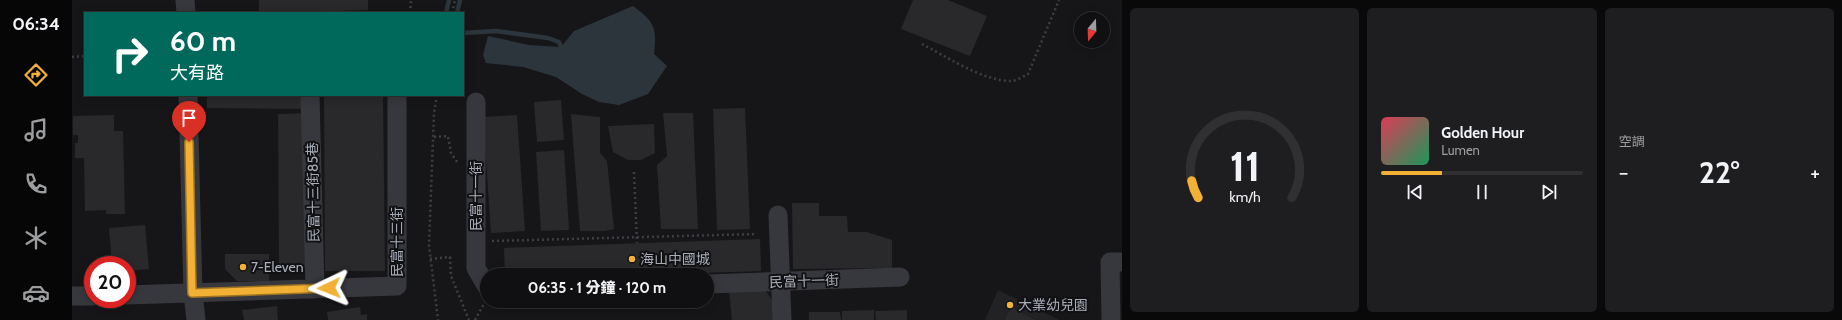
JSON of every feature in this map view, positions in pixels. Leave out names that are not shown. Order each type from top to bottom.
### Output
[{"type":"street","points":[[185,0],[186,12]]},
{"type":"street","points":[[188,96],[192,293],[196,320]]},
{"type":"street","name":"民富十三街85巷","points":[[310,96],[315,289]]},
{"type":"street","name":"民富十三街","points":[[136,295],[397,286],[397,96]]},
{"type":"street","name":"民富十一街","points":[[476,102],[476,268],[480,275]]},
{"type":"street","points":[[778,215],[782,320]]},
{"type":"street","points":[[1111,320],[1116,262]]},
{"type":"street","name":"民富十一街","points":[[714,284],[900,277]]},
{"type":"street","points":[[72,296],[84,296]]},
{"type":"path","points":[[410,0],[410,12]]},
{"type":"path","points":[[452,12],[455,0]]},
{"type":"path","points":[[922,44],[983,74],[998,80],[1013,81],[1028,74],[1059,0]]},
{"type":"path","points":[[72,57],[84,56]]},
{"type":"path","points":[[436,96],[429,245],[438,320]]},
{"type":"path","points":[[434,137],[448,136],[451,153],[460,166]]},
{"type":"path","points":[[634,172],[637,243]]},
{"type":"path","points":[[476,241],[757,234]]},
{"type":"path","points":[[430,259],[450,257],[451,276],[469,320]]},
{"type":"path","points":[[475,320],[482,308]]},
{"type":"shaded area","points":[[633,6],[650,21],[653,26],[655,38],[654,54],[667,66],[648,94],[619,105],[599,102],[582,94],[556,77],[523,67],[486,63],[483,55],[488,36],[529,45],[561,47],[574,31]]},
{"type":"shaded area","name":"大業幼兒園","points":[[998,290],[1059,320],[985,320]]},
{"type":"building","points":[[259,0],[368,0],[368,10],[259,12]]},
{"type":"building","points":[[913,0],[948,0],[987,16],[970,56],[901,29]]},
{"type":"building","points":[[207,96],[304,96],[304,109],[207,108]]},
{"type":"building","points":[[324,96],[383,96],[385,271],[325,271]]},
{"type":"building","points":[[561,100],[564,140],[537,142],[534,102]]},
{"type":"building","name":"海山中國城","points":[[745,108],[750,229],[717,230],[713,109]]},
{"type":"building","points":[[305,113],[305,270],[279,270],[278,114]]},
{"type":"building","name":"海山中國城","points":[[663,113],[693,113],[698,229],[661,229],[657,165],[667,156]]},
{"type":"building","name":"海山中國城","points":[[571,114],[600,117],[600,153],[607,161],[614,229],[605,231],[580,231]]},
{"type":"building","points":[[114,115],[114,131],[123,131],[125,214],[106,214],[106,210],[85,211],[84,158],[75,158],[75,143],[78,143],[78,135],[73,135],[73,116]]},
{"type":"building","points":[[517,115],[525,231],[491,233],[483,117]]},
{"type":"building","points":[[654,124],[655,153],[641,160],[628,160],[613,152],[608,126]]},
{"type":"building","points":[[564,150],[569,230],[541,231],[536,152]]},
{"type":"building","points":[[792,203],[819,203],[819,216],[847,216],[848,232],[867,232],[892,240],[892,268],[793,269]]},
{"type":"building","points":[[145,225],[149,269],[136,270],[136,256],[111,256],[109,228]]},
{"type":"building","name":"海山中國城","points":[[760,239],[761,271],[714,273],[714,268],[505,268],[504,248]]},
{"type":"building","points":[[225,254],[269,254],[269,281],[237,281],[225,269]]},
{"type":"building","name":"海山中國城","points":[[729,290],[765,290],[777,307],[778,320],[732,320]]},
{"type":"building","points":[[277,306],[278,320],[244,320],[242,310]]},
{"type":"building","points":[[360,307],[361,315],[367,314],[367,320],[328,320],[327,312]]},
{"type":"building","points":[[1011,307],[1035,320],[1005,320]]},
{"type":"building","points":[[874,310],[874,320],[842,320],[842,311]]},
{"type":"building","points":[[907,310],[907,320],[876,320],[875,311]]},
{"type":"building","points":[[809,312],[840,312],[841,320],[809,320]]},
{"type":"waterway","points":[[446,12],[449,0]]},
{"type":"waterway","points":[[457,12],[460,0]]},
{"type":"waterway","points":[[464,33],[496,31],[548,38],[559,42],[561,47]]},
{"type":"place","name":"海山中國城","points":[[632,259]]},
{"type":"place","name":"7-Eleven","points":[[243,267]]},
{"type":"place","name":"大業幼兒園","points":[[1010,305]]},
{"type":"route","points":[[189,142],[192,293],[329,288]]}]
